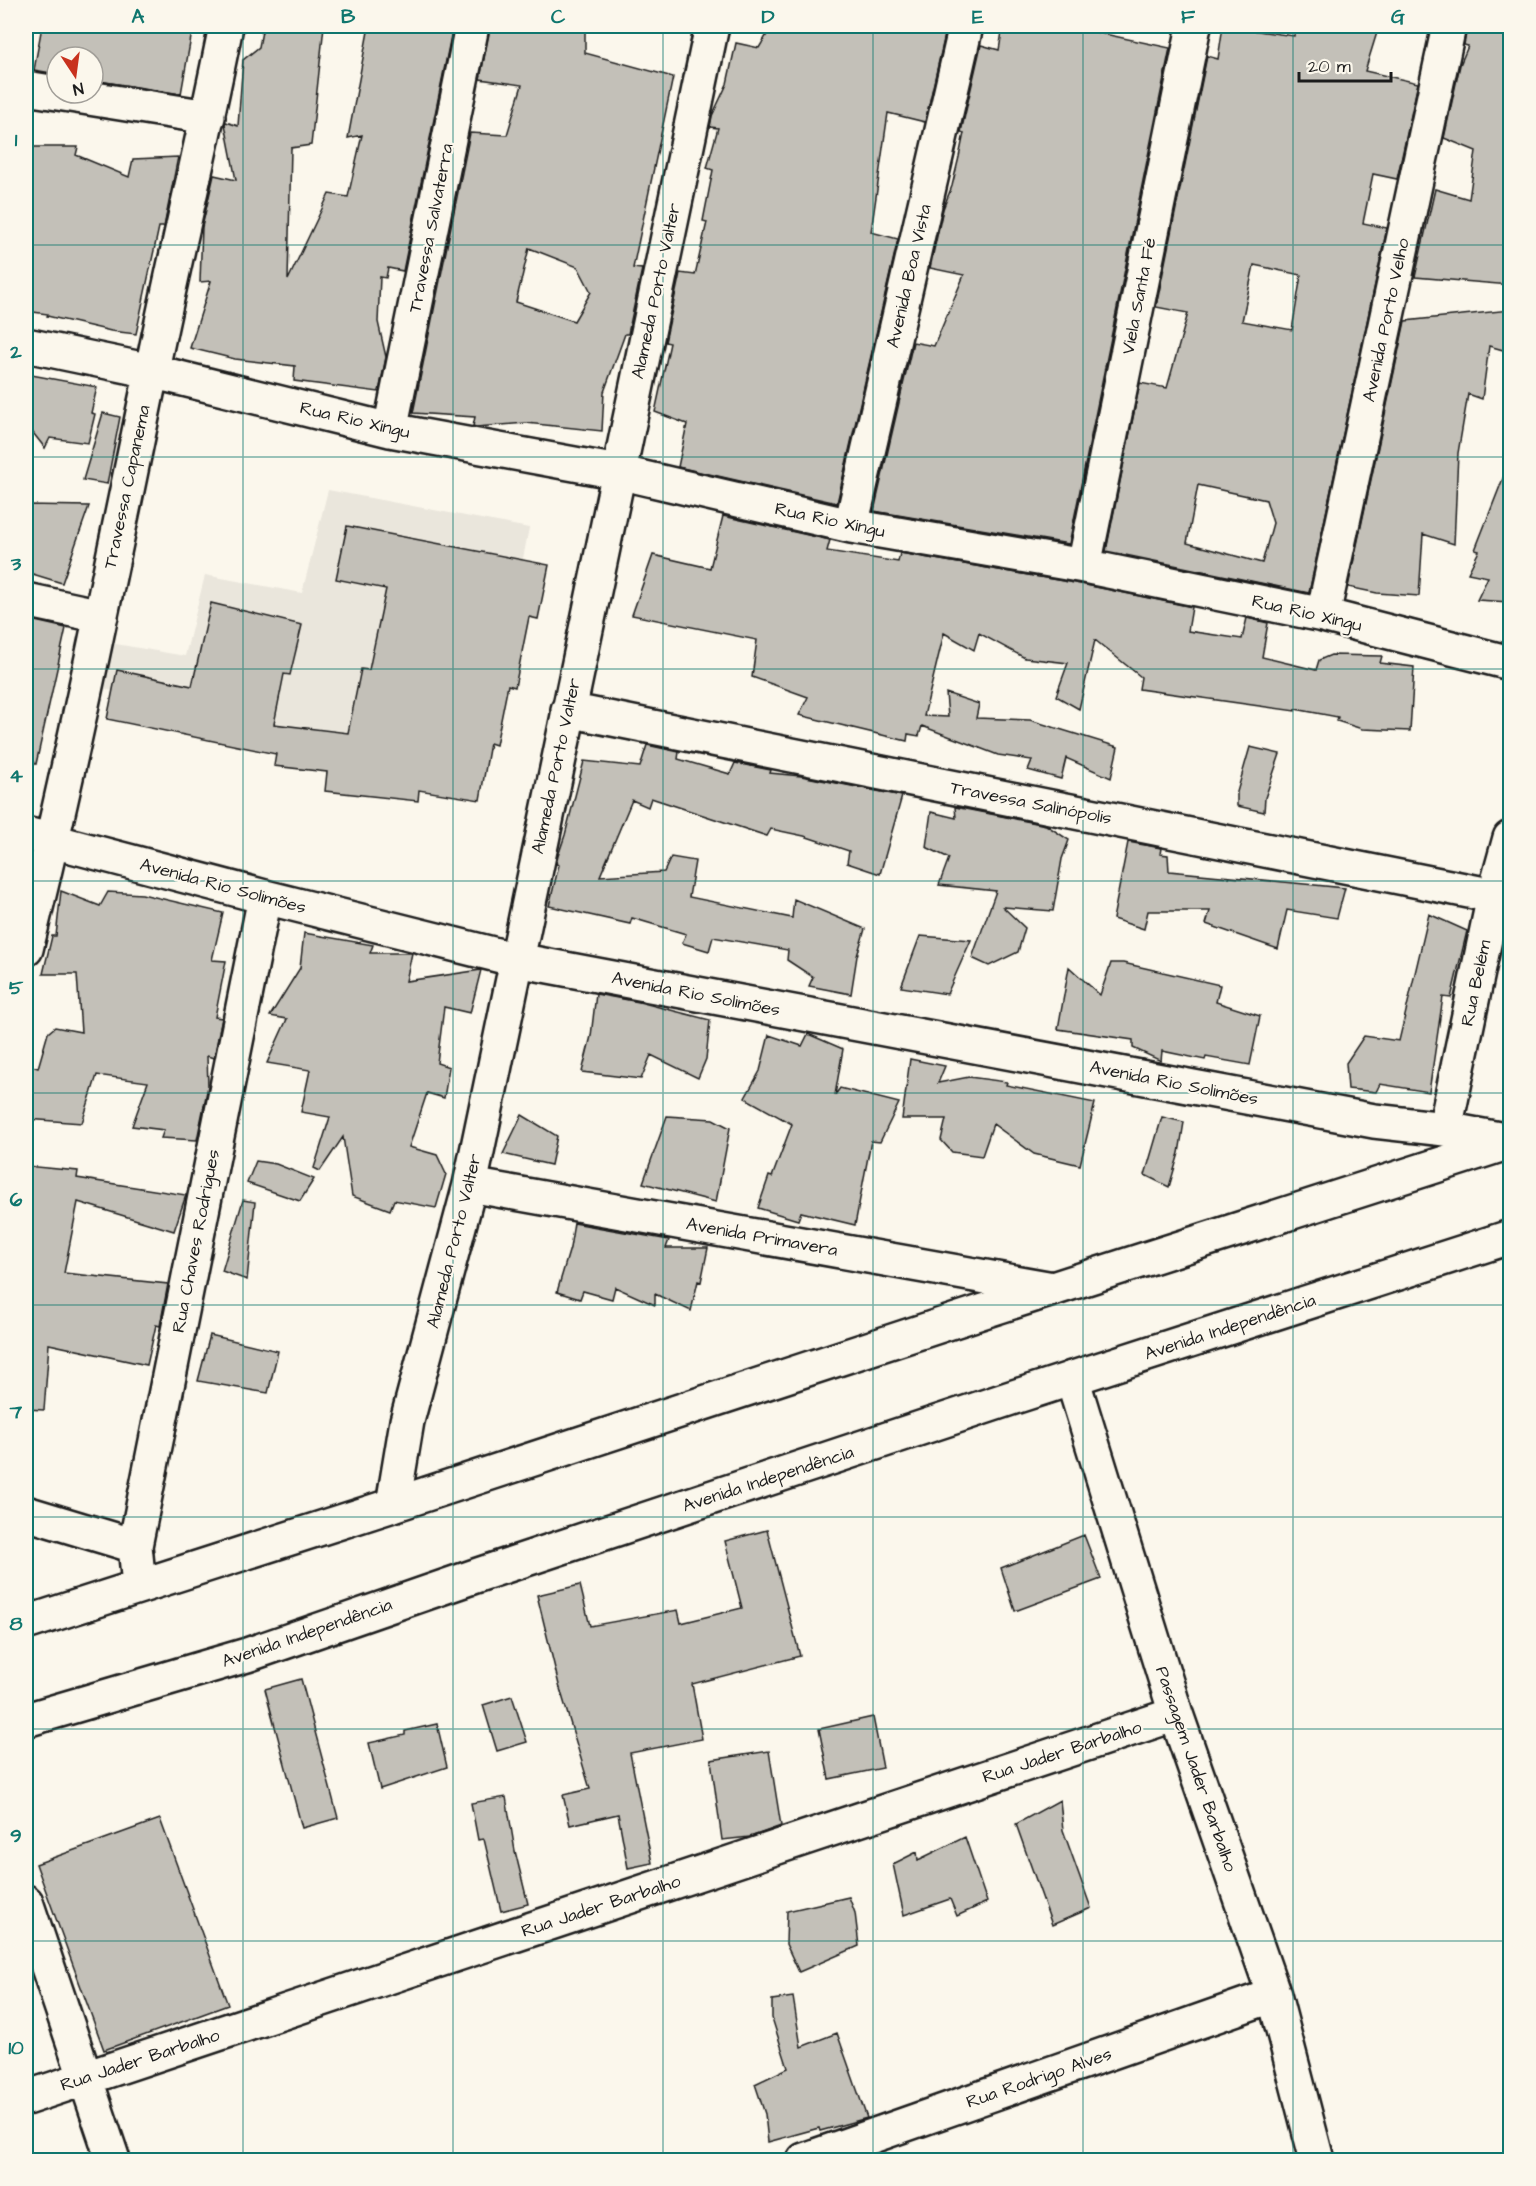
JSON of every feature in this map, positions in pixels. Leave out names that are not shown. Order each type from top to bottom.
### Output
[{"type":"street","name":"Travessa Capanema","points":[[26,949],[39,837],[101,616],[226,26]]},
{"type":"street","name":"Travessa Salvaterra","points":[[390,430],[472,26]]},
{"type":"street","name":"Alameda Porto Valter","points":[[393,1505],[407,1421],[470,1185],[712,26]]},
{"type":"street","name":"Avenida Boa Vista","points":[[851,526],[966,26]]},
{"type":"street","name":"Viela Santa Fé","points":[[1084,566],[1194,26]]},
{"type":"street","name":"Avenida Porto Velho","points":[[1323,615],[1449,26]]},
{"type":"street","points":[[26,88],[208,117]]},
{"type":"street","name":"Rua Rio Xingu","points":[[26,345],[152,371],[390,430],[618,472],[851,526],[1084,566],[1323,615],[1510,663]]},
{"type":"street","points":[[26,600],[101,616]]},
{"type":"street","name":"Travessa Salinópolis","points":[[568,710],[1494,896]]},
{"type":"street","name":"Avenida Rio Solimões","points":[[39,837],[517,960],[1374,1121],[1445,1129]]},
{"type":"street","name":"Rua Belém","points":[[1445,1129],[1494,896],[1510,838]]},
{"type":"street","name":"Rua Chaves Rodrigues","points":[[139,1586],[135,1546],[265,897]]},
{"type":"street","points":[[1445,1129],[1510,1142]]},
{"type":"street","points":[[26,1623],[1510,1142]]},
{"type":"street","name":"Avenida Primavera","points":[[470,1185],[1053,1289]]},
{"type":"street","name":"Avenida Independência","points":[[26,1720],[246,1654],[1072,1378],[1510,1237]]},
{"type":"street","name":"Passagem Jader Barbalho","points":[[1072,1378],[1176,1714],[1274,1995],[1317,2160]]},
{"type":"street","points":[[26,1513],[135,1546]]},
{"type":"street","name":"Rua Jader Barbalho","points":[[26,2097],[1176,1714]]},
{"type":"street","points":[[26,1902],[113,2160]]},
{"type":"street","name":"Rua Rodrigo Alves","points":[[804,2160],[1274,1995]]},
{"type":"shaded area","points":[[328,490],[529,528],[479,781],[320,768],[101,687],[110,643],[185,656],[205,575],[302,593]]},
{"type":"building","points":[[42,26],[193,26],[181,94],[105,82],[105,45],[45,45],[45,72],[34,70]]},
{"type":"building","points":[[263,26],[324,26],[311,145],[291,148],[288,280],[329,194],[348,197],[362,135],[348,138],[369,26],[453,26],[403,271],[388,268],[386,278],[380,277],[378,322],[386,357],[379,392],[294,381],[295,366],[235,359],[190,348],[211,281],[200,282],[202,227],[214,175],[236,180],[225,124],[226,122],[238,126],[243,60],[259,47]]},
{"type":"building","points":[[490,26],[585,26],[585,53],[673,77],[633,268],[642,269],[628,334],[625,334],[604,392],[602,431],[526,423],[476,427],[473,426],[475,417],[413,413],[470,133],[507,135],[522,85],[480,79]],"holes":[[[529,248],[578,267],[591,292],[574,321],[516,302]]]},
{"type":"building","points":[[772,26],[947,26],[925,122],[888,113],[871,232],[898,239],[837,503],[678,467],[687,424],[655,412],[670,343],[665,342],[680,273],[695,275],[707,222],[703,221],[713,170],[707,168],[718,128],[710,127],[712,116],[727,84],[736,43],[759,48]]},
{"type":"building","points":[[1003,26],[1067,26],[1170,48],[1069,544],[874,511],[913,342],[934,346],[964,275],[930,268],[943,209],[952,186],[959,157],[964,133],[961,132],[981,45],[999,50]]},
{"type":"building","points":[[1223,26],[1294,36],[1295,26],[1379,26],[1365,71],[1418,83],[1397,179],[1373,174],[1363,223],[1387,228],[1309,593],[1106,551],[1140,383],[1167,388],[1188,313],[1156,307],[1207,56],[1218,59]],"holes":[[[1254,265],[1301,275],[1292,330],[1242,321]],[[1198,485],[1266,500],[1273,523],[1262,563],[1187,543]]]},
{"type":"building","points":[[1467,26],[1495,26],[1495,30],[1510,37],[1510,285],[1415,277],[1435,189],[1469,199],[1476,151],[1444,138],[1460,65],[1468,46],[1464,45]]},
{"type":"building","points":[[26,147],[78,147],[76,155],[129,177],[133,159],[178,157],[164,227],[159,227],[136,334],[111,331],[47,316],[48,314],[26,311]]},
{"type":"building","points":[[1510,310],[1510,352],[1489,346],[1482,399],[1468,394],[1458,453],[1454,544],[1423,534],[1419,596],[1377,593],[1348,587],[1405,321]]},
{"type":"building","points":[[26,374],[97,387],[91,413],[95,414],[88,443],[50,438],[45,448],[26,424]]},
{"type":"building","points":[[103,413],[120,417],[107,484],[83,480]]},
{"type":"building","points":[[1509,463],[1510,602],[1477,600],[1488,577],[1468,573],[1479,551],[1475,550]]},
{"type":"building","points":[[26,505],[89,506],[62,583],[26,572]]},
{"type":"building","points":[[723,516],[830,540],[827,551],[898,562],[900,553],[1081,584],[1192,607],[1188,631],[1242,639],[1247,618],[1268,623],[1262,657],[1316,670],[1319,660],[1331,655],[1382,656],[1380,663],[1414,667],[1410,731],[1362,729],[1337,721],[1338,717],[1295,709],[1295,711],[1139,689],[1141,677],[1095,640],[1079,709],[1056,696],[1068,663],[1025,658],[979,633],[974,650],[944,633],[924,716],[948,717],[946,693],[979,704],[976,718],[1030,720],[1118,747],[1111,778],[1066,758],[1061,779],[1028,770],[1032,760],[998,755],[922,726],[919,736],[908,734],[907,741],[799,715],[808,697],[752,677],[757,640],[632,615],[653,555],[710,568]]},
{"type":"building","points":[[347,526],[549,565],[538,619],[529,617],[515,687],[508,685],[496,745],[490,743],[480,800],[419,790],[418,801],[325,791],[327,772],[274,766],[276,754],[107,719],[117,670],[192,686],[211,603],[302,625],[290,675],[284,674],[274,724],[348,733],[361,669],[369,670],[386,589],[336,579]]},
{"type":"building","points":[[26,619],[66,628],[36,764],[26,762]]},
{"type":"building","points":[[647,745],[679,752],[678,759],[730,774],[735,763],[771,770],[770,773],[801,776],[902,796],[880,874],[847,863],[849,851],[804,836],[771,829],[767,836],[651,798],[648,807],[632,800],[600,876],[664,872],[671,857],[695,861],[689,897],[792,918],[794,899],[865,929],[857,956],[851,994],[809,986],[813,977],[787,960],[788,950],[713,937],[709,951],[682,943],[686,934],[632,918],[630,924],[549,906],[559,865],[556,864],[584,761],[640,767]]},
{"type":"building","points":[[1250,747],[1280,754],[1265,798],[1264,812],[1237,806],[1237,792]]},
{"type":"building","points":[[955,807],[1046,825],[1069,840],[1062,859],[1053,911],[1003,907],[1025,928],[1018,952],[989,966],[972,958],[996,891],[939,885],[949,858],[926,847],[931,812],[956,818]]},
{"type":"building","points":[[1128,842],[1161,848],[1160,854],[1168,855],[1169,871],[1345,888],[1337,918],[1287,910],[1278,949],[1206,924],[1210,911],[1148,911],[1144,929],[1113,919]]},
{"type":"building","points":[[61,891],[100,906],[108,892],[142,894],[223,913],[212,960],[226,961],[215,1017],[222,1018],[214,1058],[207,1056],[208,1086],[197,1140],[161,1138],[164,1130],[132,1126],[148,1082],[97,1075],[82,1123],[26,1119],[26,1082],[32,1066],[38,1068],[48,1033],[55,1027],[81,1032],[77,974],[43,974],[52,936],[56,936]]},
{"type":"building","points":[[1429,914],[1467,931],[1451,998],[1443,997],[1429,1092],[1380,1084],[1376,1092],[1348,1089],[1346,1063],[1364,1036],[1399,1041]]},
{"type":"building","points":[[304,933],[373,945],[370,953],[412,953],[406,981],[481,970],[470,1013],[444,1007],[437,1063],[449,1067],[444,1098],[427,1093],[409,1147],[437,1155],[446,1174],[436,1208],[394,1200],[390,1210],[352,1196],[343,1137],[320,1171],[314,1168],[330,1117],[301,1112],[310,1070],[267,1063],[287,1019],[270,1016],[300,968]]},
{"type":"building","points":[[920,936],[971,940],[947,994],[901,987]]},
{"type":"building","points":[[1111,963],[1123,963],[1220,985],[1216,1002],[1260,1016],[1250,1065],[1206,1057],[1205,1060],[1162,1051],[1161,1061],[1133,1048],[1133,1040],[1058,1029],[1069,967],[1100,995]]},
{"type":"building","points":[[596,994],[710,1020],[706,1059],[698,1078],[651,1055],[641,1079],[582,1072],[591,1036]]},
{"type":"building","points":[[808,1034],[843,1049],[835,1095],[840,1088],[899,1103],[880,1142],[871,1141],[855,1225],[801,1212],[798,1220],[758,1208],[769,1176],[772,1177],[792,1124],[745,1098],[760,1071],[769,1035],[802,1046]]},
{"type":"building","points":[[910,1059],[945,1066],[938,1083],[969,1077],[1007,1082],[1006,1085],[1095,1103],[1080,1165],[1034,1154],[993,1124],[982,1156],[952,1152],[941,1140],[946,1119],[902,1119]]},
{"type":"building","points":[[522,1115],[557,1136],[551,1165],[503,1154]]},
{"type":"building","points":[[667,1116],[713,1119],[730,1128],[716,1202],[643,1183]]},
{"type":"building","points":[[1162,1117],[1184,1122],[1179,1153],[1169,1187],[1145,1175]]},
{"type":"building","points":[[256,1161],[276,1164],[314,1179],[300,1201],[247,1183]]},
{"type":"building","points":[[26,1166],[78,1171],[77,1178],[186,1195],[174,1231],[78,1202],[64,1273],[168,1284],[160,1326],[156,1325],[147,1365],[49,1344],[44,1410],[26,1409]]},
{"type":"building","points":[[243,1200],[255,1202],[247,1280],[222,1271]]},
{"type":"building","points":[[574,1223],[669,1240],[666,1248],[708,1248],[701,1282],[698,1281],[691,1311],[655,1294],[655,1305],[615,1287],[612,1299],[583,1291],[580,1299],[557,1292],[570,1248]]},
{"type":"building","points":[[210,1335],[278,1351],[268,1393],[198,1381]]},
{"type":"building","points":[[767,1530],[800,1656],[692,1684],[702,1739],[630,1753],[652,1863],[628,1868],[618,1814],[570,1825],[563,1795],[590,1789],[559,1685],[537,1595],[580,1585],[590,1626],[678,1610],[681,1623],[742,1608],[725,1541]]},
{"type":"building","points":[[1084,1535],[1101,1579],[1015,1611],[1001,1568]]},
{"type":"building","points":[[301,1679],[338,1818],[302,1828],[265,1689]]},
{"type":"building","points":[[512,1696],[527,1742],[497,1751],[483,1705]]},
{"type":"building","points":[[873,1717],[883,1768],[829,1779],[819,1729]]},
{"type":"building","points":[[437,1724],[447,1767],[380,1789],[369,1743],[405,1735],[405,1731]]},
{"type":"building","points":[[769,1751],[781,1826],[750,1837],[722,1840],[711,1760]]},
{"type":"building","points":[[506,1797],[515,1851],[528,1904],[501,1911],[484,1839],[478,1840],[471,1803]]},
{"type":"building","points":[[1060,1800],[1063,1830],[1091,1908],[1052,1925],[1016,1824]]},
{"type":"building","points":[[160,1819],[228,2005],[104,2050],[36,1864]]},
{"type":"building","points":[[965,1837],[987,1902],[957,1916],[950,1899],[904,1915],[893,1864],[917,1852],[918,1860]]},
{"type":"building","points":[[849,1897],[855,1913],[859,1946],[799,1972],[786,1944],[787,1911]]},
{"type":"building","points":[[793,1997],[801,2047],[837,2033],[867,2118],[768,2142],[765,2114],[755,2084],[788,2068],[772,2018],[772,2000]]}]
